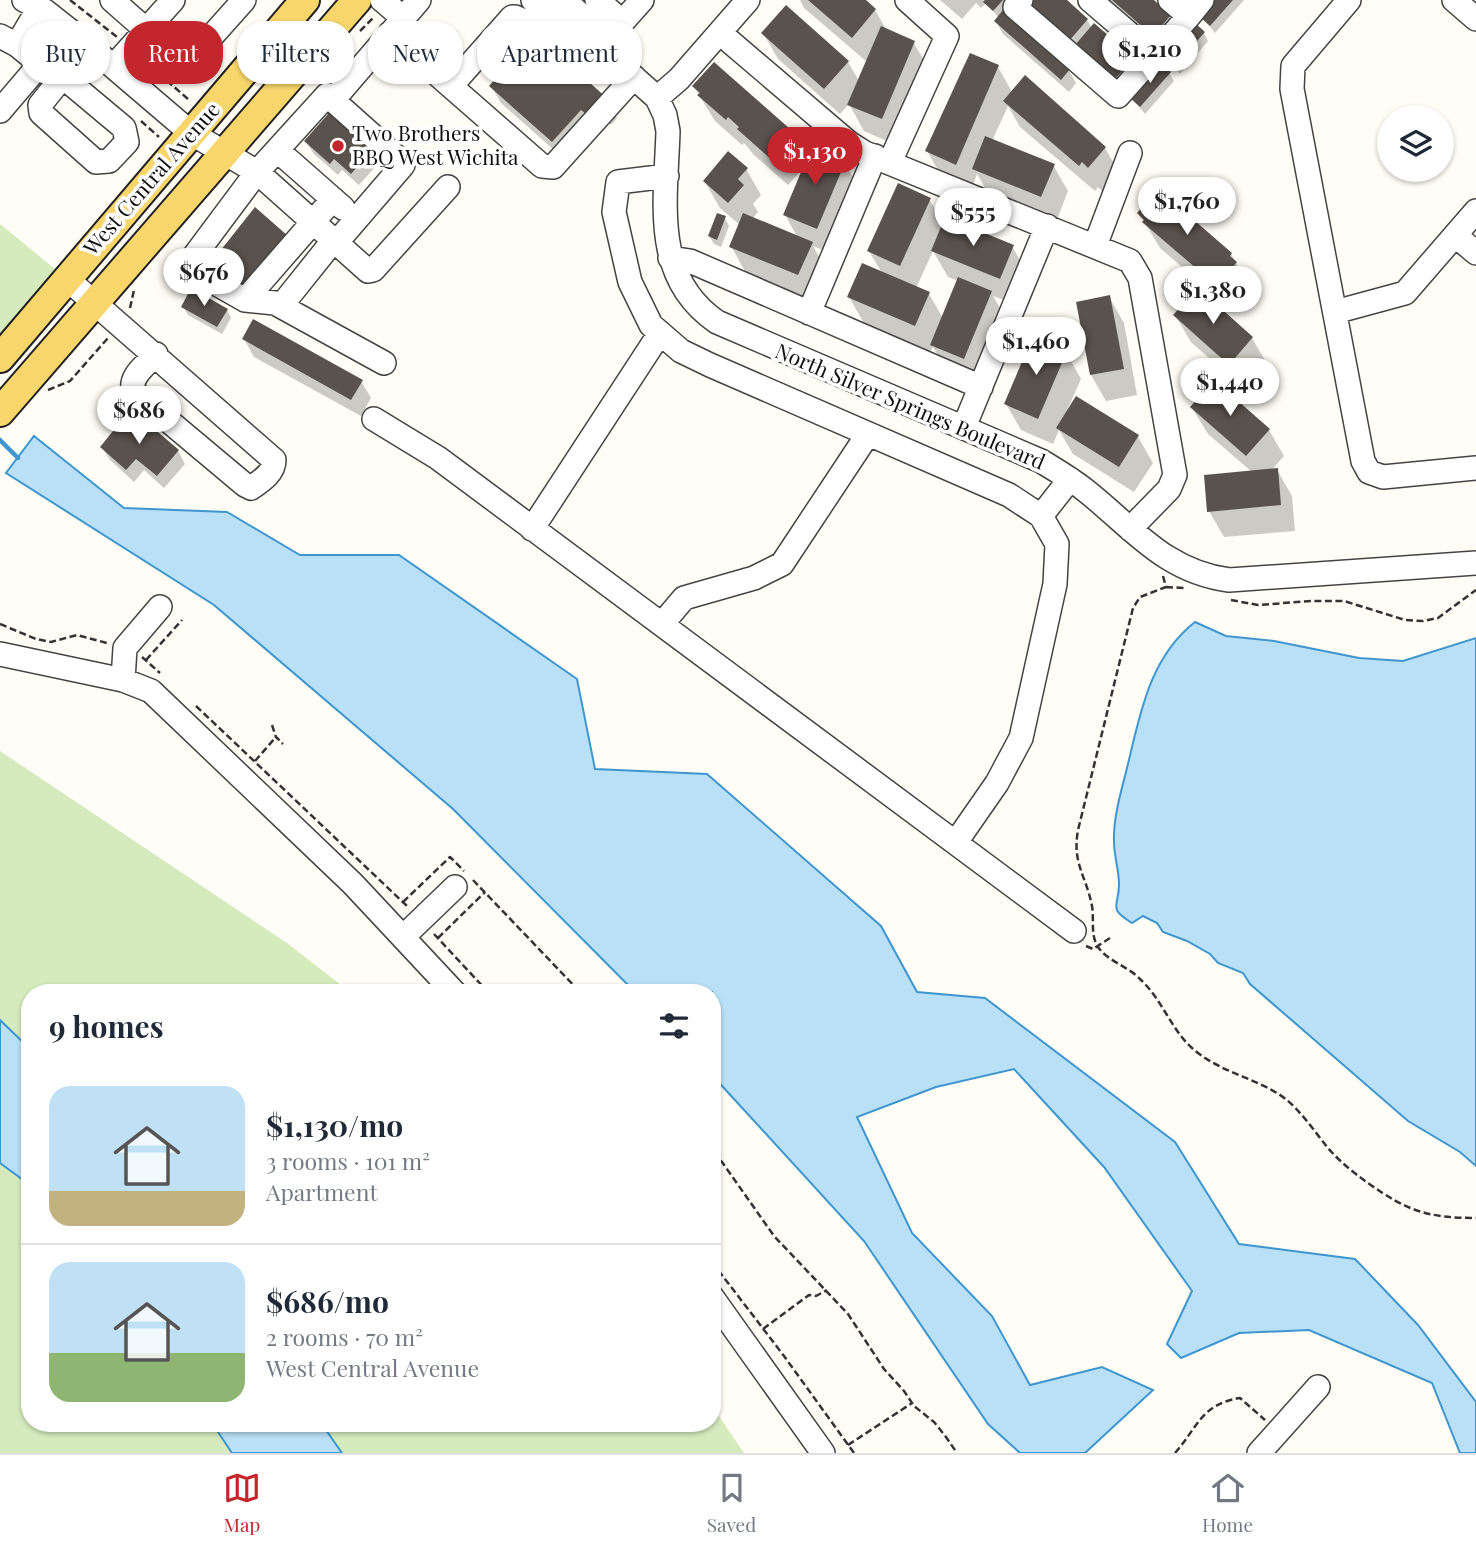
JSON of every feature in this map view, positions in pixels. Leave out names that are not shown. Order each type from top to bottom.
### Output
[{"type":"main road","name":"West Central Avenue","points":[[0,358],[305,0]]},
{"type":"main road","name":"West Central Avenue","points":[[9,402],[357,0]]},
{"type":"street","points":[[112,0],[136,21]]},
{"type":"street","points":[[154,21],[173,0]]},
{"type":"street","points":[[223,24],[244,0]]},
{"type":"street","points":[[382,0],[394,21]]},
{"type":"street","points":[[401,21],[419,0]]},
{"type":"street","points":[[597,0],[621,21]]},
{"type":"street","points":[[623,21],[642,0]]},
{"type":"street","points":[[642,84],[657,98],[679,79],[748,0]]},
{"type":"street","points":[[809,313],[883,159],[947,36],[907,0]]},
{"type":"street","points":[[1021,0],[1015,7],[1118,96],[1195,8],[1170,0]]},
{"type":"street","points":[[1090,0],[1154,55]]},
{"type":"street","points":[[1349,0],[1293,66],[1292,89],[1363,461],[1369,472],[1382,477],[1476,468]]},
{"type":"street","points":[[1454,0],[1476,19]]},
{"type":"street","points":[[0,111],[39,67],[38,62],[9,41],[31,3],[55,21]]},
{"type":"street","points":[[581,21],[551,3],[537,23],[531,24],[515,16],[451,86],[542,166],[550,168],[628,84]]},
{"type":"street","points":[[720,33],[849,143],[1130,261],[1140,278],[1175,475],[1169,489],[1130,529]]},
{"type":"street","points":[[114,66],[124,55]]},
{"type":"street","points":[[333,100],[368,60]]},
{"type":"street","points":[[110,63],[191,133],[257,172],[371,272],[448,187]]},
{"type":"street","points":[[281,306],[403,166],[402,162],[327,95],[257,172],[188,263],[192,270],[244,300],[275,303],[384,363]]},
{"type":"street","name":"North Silver Springs Boulevard","points":[[657,98],[665,115],[667,131],[666,234],[670,258],[691,301],[717,322],[1041,461],[1070,479],[1178,565],[1197,573],[1228,580],[1476,563]]},
{"type":"street","points":[[277,150],[356,219]]},
{"type":"street","points":[[1095,246],[1130,153]]},
{"type":"street","points":[[667,176],[618,182],[614,212],[630,282],[651,325],[681,351],[710,365],[1009,495],[1041,516],[1057,544],[1055,583],[1021,738],[997,783],[956,842]]},
{"type":"street","points":[[244,300],[333,199]]},
{"type":"street","points":[[1335,312],[1405,292],[1476,211]]},
{"type":"street","points":[[964,427],[1047,226]]},
{"type":"street","points":[[1455,235],[1476,253]]},
{"type":"street","points":[[670,258],[690,261],[981,387]]},
{"type":"street","points":[[66,278],[156,354],[274,460],[274,467],[266,477],[251,488],[245,485],[134,392],[133,379],[156,354]]},
{"type":"street","points":[[532,528],[660,333]]},
{"type":"street","points":[[374,419],[438,458],[956,842],[1080,939]]},
{"type":"street","points":[[662,624],[684,598],[754,578],[782,564],[868,433]]},
{"type":"street","points":[[1041,516],[1070,479]]},
{"type":"street","points":[[123,680],[125,649],[160,607]]},
{"type":"street","points":[[0,654],[123,680],[151,691],[353,884],[447,984]]},
{"type":"street","points":[[403,937],[455,887]]},
{"type":"street","points":[[721,1310],[823,1453]]},
{"type":"street","points":[[1259,1453],[1318,1387]]},
{"type":"path","points":[[1161,568],[1166,587]]},
{"type":"path","points":[[1187,589],[1166,587],[1140,597],[1133,608],[1075,849],[1089,894],[1098,947],[1114,961],[1127,967],[1150,988],[1187,1045],[1218,1065],[1270,1088],[1290,1103],[1330,1151],[1394,1202],[1416,1212],[1447,1218],[1476,1219]]},
{"type":"path","points":[[1225,598],[1258,606],[1311,600],[1344,601],[1405,620],[1423,621],[1438,618],[1476,590]]},
{"type":"path","points":[[146,660],[182,620]]},
{"type":"path","points":[[272,725],[276,737],[283,744]]},
{"type":"path","points":[[255,761],[276,737]]},
{"type":"path","points":[[403,902],[450,857],[572,984]]},
{"type":"path","points":[[438,938],[485,892]]},
{"type":"path","points":[[1080,939],[1093,949],[1110,938]]},
{"type":"path","points":[[721,1161],[774,1236],[848,1314],[870,1350],[912,1403],[934,1422],[957,1453]]},
{"type":"path","points":[[721,1274],[854,1453]]},
{"type":"path","points":[[763,1329],[809,1295],[816,1296],[827,1290]]},
{"type":"path","points":[[1175,1453],[1210,1408],[1226,1400],[1240,1398],[1267,1421]]},
{"type":"path","points":[[848,1445],[912,1403]]},
{"type":"green space","points":[[0,224],[66,278],[0,356]]},
{"type":"green space","points":[[0,751],[287,943],[340,984],[21,984],[21,1432],[721,1432],[721,1419],[744,1453],[0,1453]]},
{"type":"water","points":[[34,436],[124,508],[227,512],[300,555],[399,555],[577,679],[595,769],[707,774],[881,926],[917,992],[985,998],[1175,1142],[1239,1244],[1355,1259],[1418,1325],[1476,1402],[1476,1453],[1460,1453],[1432,1383],[1309,1330],[1239,1333],[1181,1358],[1167,1344],[1192,1291],[1104,1167],[1014,1069],[936,1087],[857,1117],[912,1233],[992,1316],[1030,1385],[1102,1367],[1153,1390],[1085,1453],[1020,1453],[988,1424],[864,1241],[721,1085],[721,984],[627,984],[453,809],[214,605],[6,473]]},
{"type":"water","points":[[1195,622],[1226,636],[1274,641],[1359,658],[1403,661],[1476,638],[1476,1166],[1460,1152],[1408,1121],[1250,984],[1243,973],[1218,963],[1210,954],[1187,941],[1163,932],[1157,923],[1143,916],[1132,923],[1119,914],[1116,906],[1119,884],[1114,847],[1115,824],[1142,708],[1167,653],[1179,636]]},
{"type":"water","points":[[0,1020],[21,1040],[21,1178],[0,1163]]},
{"type":"water","points":[[218,1432],[327,1432],[342,1453],[232,1453]]},
{"type":"building","points":[[808,0],[866,0],[876,9],[852,38]]},
{"type":"building","points":[[1003,0],[993,11],[983,2]]},
{"type":"building","points":[[1034,0],[1067,0],[1088,19],[1069,41],[1030,6]]},
{"type":"building","points":[[1112,0],[1154,0],[1171,15],[1153,36]]},
{"type":"building","points":[[1215,0],[1233,0],[1210,26],[1200,17]]},
{"type":"building","points":[[786,5],[849,61],[824,89],[761,33]]},
{"type":"building","points":[[1003,10],[1070,69],[1061,80],[994,21]]},
{"type":"building","points":[[1094,23],[1134,58],[1115,79],[1075,45]]},
{"type":"building","points":[[1195,23],[1205,32],[1174,67],[1164,58]]},
{"type":"building","points":[[881,26],[915,41],[882,119],[847,105]]},
{"type":"building","points":[[970,53],[999,65],[956,165],[925,151]]},
{"type":"building","points":[[714,62],[789,128],[787,130],[794,136],[772,160],[737,129],[739,127],[728,117],[726,120],[697,95],[700,93],[692,86]]},
{"type":"building","points":[[1161,63],[1171,72],[1140,107],[1130,98]]},
{"type":"building","points":[[1025,75],[1106,147],[1088,168],[1082,162],[1079,166],[1003,101]]},
{"type":"building","points":[[591,84],[609,100],[586,114],[581,110],[552,142],[489,86]]},
{"type":"building","name":"Two Brothers BBQ West Wichita","points":[[329,113],[371,151],[351,174],[334,159],[330,164],[304,141]]},
{"type":"building","points":[[985,136],[1055,164],[1041,197],[972,169]]},
{"type":"building","points":[[812,146],[846,160],[817,229],[783,215]]},
{"type":"building","points":[[728,151],[748,168],[738,179],[744,185],[728,203],[703,181]]},
{"type":"building","points":[[898,183],[931,198],[900,266],[867,251]]},
{"type":"building","points":[[1158,189],[1232,253],[1230,256],[1237,262],[1217,286],[1142,222],[1144,220],[1137,213]]},
{"type":"building","points":[[255,207],[288,236],[244,287],[213,260]]},
{"type":"building","points":[[717,213],[726,216],[717,240],[708,236]]},
{"type":"building","points":[[743,213],[813,242],[798,275],[729,247]]},
{"type":"building","points":[[945,217],[1014,245],[1000,279],[931,251]]},
{"type":"building","points":[[862,263],[930,292],[915,326],[847,297]]},
{"type":"building","points":[[958,277],[992,291],[964,359],[930,345]]},
{"type":"building","points":[[191,288],[228,309],[217,327],[181,307]]},
{"type":"building","points":[[1198,288],[1253,337],[1229,365],[1173,315]]},
{"type":"building","points":[[1110,295],[1124,369],[1090,375],[1076,302]]},
{"type":"building","points":[[253,319],[363,380],[351,400],[242,339]]},
{"type":"building","points":[[1033,336],[1067,351],[1038,419],[1004,404]]},
{"type":"building","points":[[1214,380],[1270,429],[1246,456],[1190,407]]},
{"type":"building","points":[[1076,396],[1139,435],[1119,467],[1056,428]]},
{"type":"building","points":[[138,415],[179,450],[157,476],[136,459],[126,470],[100,447],[122,420],[129,426]]},
{"type":"building","points":[[1278,468],[1281,505],[1207,512],[1204,475]]},
{"type":"waterway","points":[[0,440],[18,458]]},
{"type":"place","name":"Two Brothers BBQ West Wichita","points":[[338,146]]}]
